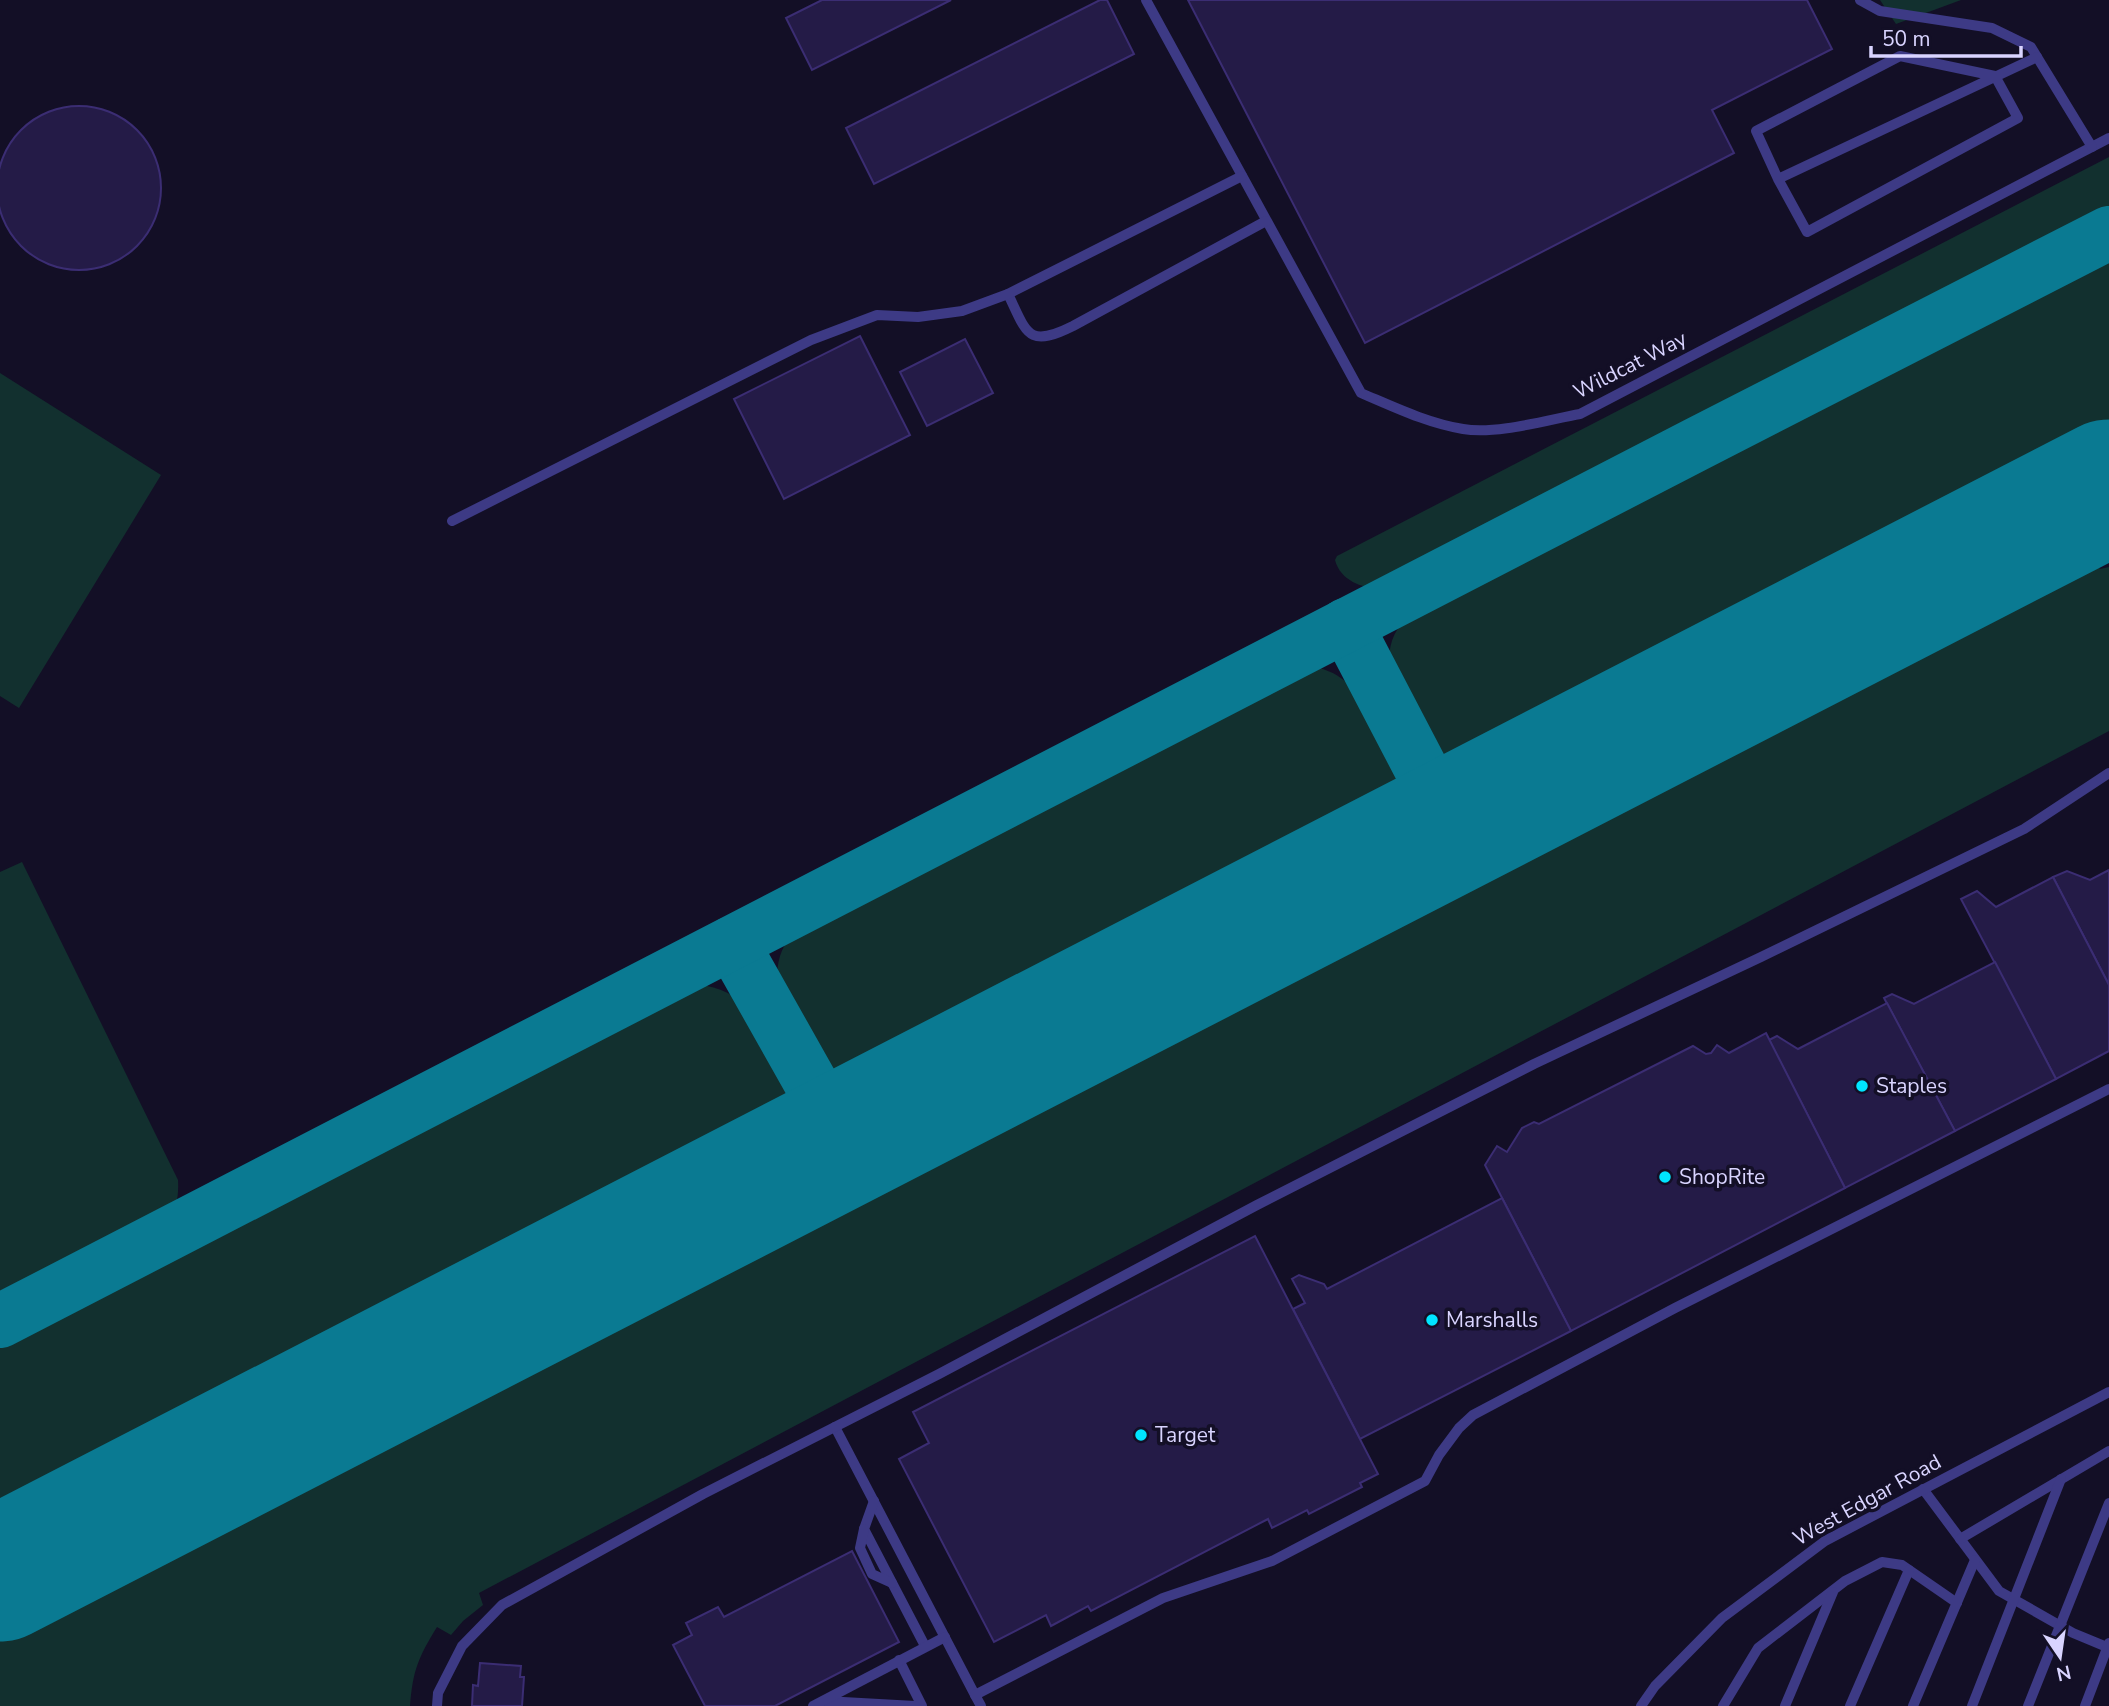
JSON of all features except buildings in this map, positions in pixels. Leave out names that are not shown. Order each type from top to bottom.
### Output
[{"type":"lane","name":"Wildcat Way","points":[[1146,0],[1361,393],[1412,415],[1465,430],[1509,428],[1580,414],[2109,138]]},
{"type":"lane","points":[[1860,0],[1880,11],[1992,28],[2031,47],[2092,147]]},
{"type":"lane","points":[[1900,56],[1995,76],[2018,118],[1807,232],[1778,179],[1756,131],[1900,56]]},
{"type":"lane","points":[[1778,179],[2037,57]]},
{"type":"lane","points":[[452,521],[811,340],[877,315],[918,317],[962,311],[1008,293],[1242,176]]},
{"type":"lane","points":[[1008,293],[1026,330],[1033,337],[1045,337],[1073,326],[1266,221]]},
{"type":"lane","points":[[437,1706],[438,1693],[462,1646],[502,1605],[704,1493],[939,1374],[1257,1205],[1534,1064],[2024,829],[2109,773]]},
{"type":"lane","points":[[975,1695],[1163,1598],[1272,1561],[1425,1481],[1439,1455],[1473,1415],[1675,1308],[2109,1089]]},
{"type":"lane","name":"West Edgar Road","points":[[1641,1706],[1655,1686],[1723,1618],[1825,1541],[2109,1392]]},
{"type":"lane","points":[[835,1427],[981,1706]]},
{"type":"lane","points":[[1960,1539],[2109,1451]]},
{"type":"lane","points":[[1972,1706],[2061,1479]]},
{"type":"lane","points":[[1923,1489],[1999,1591],[2059,1625],[2108,1646],[2085,1706]]},
{"type":"lane","points":[[874,1501],[864,1529],[925,1646]]},
{"type":"lane","points":[[2028,1706],[2109,1503]]},
{"type":"lane","points":[[1913,1706],[1975,1560]]},
{"type":"lane","points":[[1723,1706],[1758,1648],[1844,1581],[1882,1562],[1902,1565],[1957,1602]]},
{"type":"lane","points":[[1850,1706],[1909,1570]]},
{"type":"lane","points":[[1785,1706],[1834,1589]]},
{"type":"lane","points":[[818,1703],[944,1637]]},
{"type":"lane","points":[[899,1661],[922,1706]]},
{"type":"lane","points":[[818,1703],[915,1706]]},
{"type":"green space","points":[[1880,0],[1961,0],[1896,24]]},
{"type":"green space","points":[[2109,157],[2109,218],[1400,586],[1382,589],[1362,586],[1353,582],[1339,569],[1335,560],[1337,556]]},
{"type":"green space","points":[[2109,255],[2109,420],[1448,761],[1439,758],[1428,747],[1390,670],[1393,639],[1405,619]]},
{"type":"green space","points":[[0,373],[161,475],[19,708],[0,696]]},
{"type":"green space","points":[[2093,556],[2100,569],[2109,567],[2109,731],[479,1593],[483,1605],[451,1635],[437,1627],[418,1665],[410,1706],[0,1706],[0,1637]]},
{"type":"green space","points":[[1314,667],[1331,672],[1359,694],[1379,726],[1402,776],[1402,784],[835,1077],[827,1076],[818,1065],[779,987],[777,971],[780,957],[794,930],[1293,672]]},
{"type":"green space","points":[[22,862],[178,1180],[178,1192],[175,1208],[167,1224],[0,1309],[0,872]]},
{"type":"green space","points":[[691,984],[720,990],[734,996],[746,1006],[788,1086],[791,1094],[788,1102],[0,1509],[0,1344]]},
{"type":"taxiway","points":[[0,1321],[2109,233]]},
{"type":"taxiway","points":[[1346,625],[1451,826]]},
{"type":"taxiway","points":[[732,943],[843,1140]]},
{"type":"runway","points":[[0,1574],[2109,487]]},
{"type":"place","name":"Staples","points":[[1862,1086]]},
{"type":"place","name":"ShopRite","points":[[1665,1177]]},
{"type":"place","name":"Marshalls","points":[[1432,1320]]},
{"type":"place","name":"Target","points":[[1141,1435]]}]
